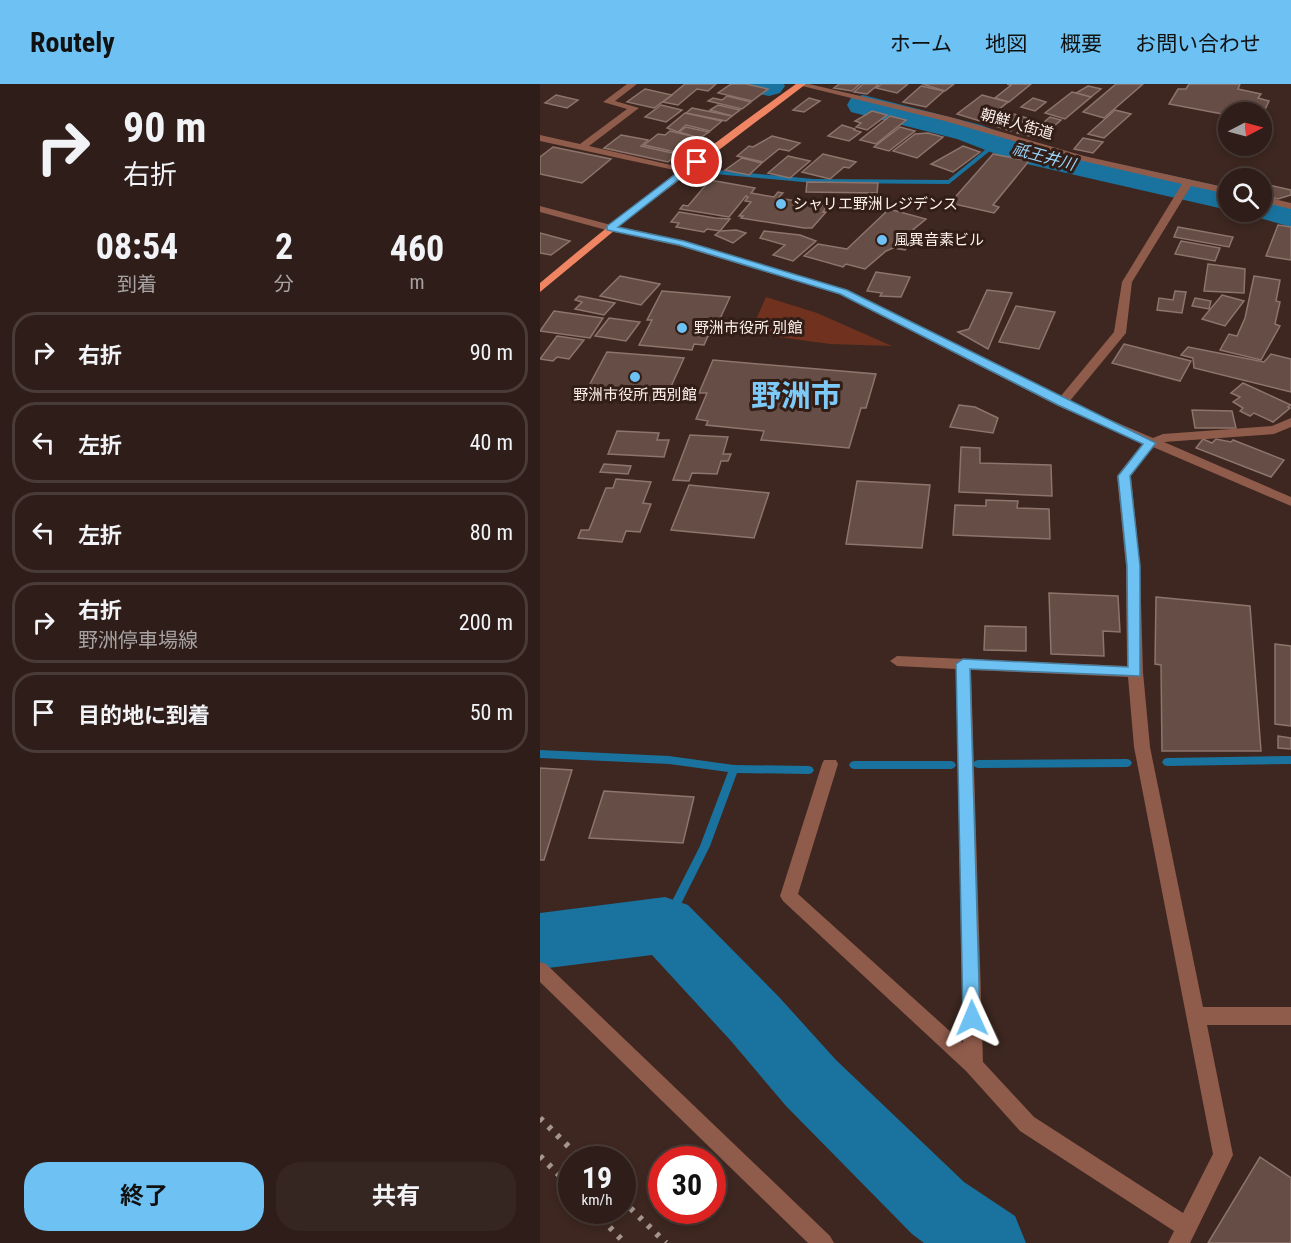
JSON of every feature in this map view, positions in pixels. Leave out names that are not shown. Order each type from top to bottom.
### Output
[{"type":"main road","points":[[540,289],[610,228],[800,84]]},
{"type":"street","points":[[582,147],[634,108],[608,102],[633,84]]},
{"type":"street","name":"朝鮮人街道","points":[[800,84],[947,119],[1082,158],[1218,188]]},
{"type":"street","points":[[540,138],[685,171]]},
{"type":"street","points":[[1062,403],[1120,333],[1127,282],[1189,181]]},
{"type":"street","points":[[1272,201],[1291,206]]},
{"type":"street","points":[[540,209],[610,228],[681,243],[843,292],[1062,403],[1291,502]]},
{"type":"street","points":[[830,764],[789,896],[973,1065],[1027,1124],[1183,1235],[1223,1155],[1142,747],[1135,672],[1133,566],[1124,476],[1150,443],[1163,438],[1274,430],[1291,422]]},
{"type":"street","points":[[897,661],[1135,672]]},
{"type":"street","points":[[963,664],[973,1065]]},
{"type":"street","points":[[540,970],[823,1243]]},
{"type":"street","points":[[1194,1016],[1291,1016]]},
{"type":"shaded area","points":[[766,297],[817,313],[892,346],[830,344],[750,333]]},
{"type":"building","points":[[685,84],[716,84],[708,91],[697,89],[678,105],[663,102]]},
{"type":"building","points":[[731,84],[746,84],[768,89],[752,101],[718,93]]},
{"type":"building","points":[[839,84],[860,84],[852,91],[834,88]]},
{"type":"building","points":[[863,84],[879,84],[867,94],[854,92]]},
{"type":"building","points":[[882,84],[908,84],[897,93],[876,88]]},
{"type":"building","points":[[922,84],[954,84],[945,91]]},
{"type":"building","points":[[1007,84],[1031,84],[1009,102],[995,98],[1011,85]]},
{"type":"building","points":[[1116,84],[1143,84],[1104,118],[1083,112]]},
{"type":"building","points":[[1189,84],[1240,84],[1238,89],[1261,94],[1258,98],[1269,101],[1218,102],[1218,113],[1169,104],[1178,89],[1186,89]]},
{"type":"building","points":[[921,86],[944,91],[926,107],[903,102]]},
{"type":"building","points":[[1088,86],[1101,89],[1091,97],[1076,93]]},
{"type":"building","points":[[645,89],[672,95],[654,108],[627,102]]},
{"type":"building","points":[[1072,92],[1091,97],[1065,119],[1045,113]]},
{"type":"building","points":[[556,95],[578,100],[567,108],[545,103]]},
{"type":"building","points":[[982,95],[1008,102],[983,122],[957,114]]},
{"type":"building","points":[[727,96],[751,102],[742,109],[708,101],[713,98],[722,100]]},
{"type":"building","points":[[809,98],[820,101],[804,112],[793,110]]},
{"type":"building","points":[[1033,98],[1046,102],[1035,111],[1021,107]]},
{"type":"building","points":[[661,105],[682,110],[666,122],[645,117]]},
{"type":"building","points":[[718,105],[740,110],[732,116],[710,110]]},
{"type":"building","points":[[692,108],[732,116],[726,121],[686,113]]},
{"type":"building","points":[[1115,110],[1131,114],[1104,138],[1088,134]]},
{"type":"building","points":[[872,111],[887,115],[867,130],[856,127],[861,123],[855,121]]},
{"type":"building","points":[[685,113],[722,121],[710,131],[686,125],[678,132],[667,128]]},
{"type":"building","points":[[1010,113],[1027,118],[1011,131],[995,126]]},
{"type":"building","points":[[890,116],[906,120],[876,144],[860,140]]},
{"type":"building","points":[[1050,117],[1061,120],[1053,127],[1042,124]]},
{"type":"building","points":[[1028,122],[1054,128],[1042,139],[1017,133]]},
{"type":"building","points":[[842,125],[861,132],[849,141],[828,136]]},
{"type":"building","points":[[686,127],[709,132],[700,138],[679,132]]},
{"type":"building","points":[[900,127],[915,131],[889,151],[874,147]]},
{"type":"building","points":[[670,131],[700,138],[680,153],[644,145],[658,134],[665,135]]},
{"type":"building","points":[[928,133],[943,137],[917,158],[893,151],[915,134]]},
{"type":"building","points":[[621,135],[648,140],[641,146],[677,154],[668,162],[604,148]]},
{"type":"building","points":[[772,136],[800,143],[789,151],[779,149],[763,162],[737,156],[749,146],[753,147]]},
{"type":"building","points":[[1083,138],[1103,142],[1093,153],[1074,149]]},
{"type":"building","points":[[963,146],[980,152],[953,172],[931,164]]},
{"type":"building","points":[[553,147],[611,159],[582,183],[540,174],[540,157]]},
{"type":"building","points":[[823,154],[856,162],[849,168],[844,167],[830,179],[802,172]]},
{"type":"building","points":[[993,154],[1029,161],[993,205],[999,207],[994,213],[950,203]]},
{"type":"building","points":[[788,156],[810,161],[790,178],[768,173]]},
{"type":"building","points":[[742,158],[762,163],[749,175],[725,170]]},
{"type":"building","name":"シャリエ野洲レジデンス","points":[[710,180],[755,188],[751,193],[774,197],[778,192],[783,193],[778,198],[827,206],[823,212],[826,212],[812,228],[804,228],[741,218],[743,216],[739,216],[751,202],[745,201],[748,197],[746,196],[729,217],[680,209],[683,205],[688,206]]},
{"type":"building","points":[[807,182],[878,183],[877,193],[806,192]]},
{"type":"building","points":[[1272,186],[1291,190],[1291,195],[1278,199],[1272,198]]},
{"type":"building","name":"風異音素ビル","points":[[889,209],[926,219],[903,238],[913,241],[905,250],[893,248],[886,251],[865,269],[846,264],[843,267],[804,256],[818,244],[847,249]]},
{"type":"building","points":[[679,212],[730,219],[720,231],[707,229],[704,232],[676,227],[679,223],[671,222]]},
{"type":"building","points":[[1278,225],[1291,227],[1291,260],[1266,256]]},
{"type":"building","points":[[1178,227],[1233,237],[1229,247],[1174,237]]},
{"type":"building","points":[[736,230],[746,233],[733,243],[715,235],[720,231]]},
{"type":"building","points":[[764,231],[800,235],[816,241],[793,261],[773,255],[785,245],[760,238]]},
{"type":"building","points":[[540,233],[570,241],[551,255],[540,253]]},
{"type":"building","points":[[1181,241],[1220,248],[1215,261],[1175,254]]},
{"type":"building","points":[[1208,264],[1245,269],[1244,293],[1204,291]]},
{"type":"building","points":[[876,272],[910,277],[901,297],[880,296],[882,293],[867,291]]},
{"type":"building","points":[[620,276],[660,284],[641,305],[600,296]]},
{"type":"building","points":[[1254,276],[1280,280],[1276,301],[1280,302],[1275,324],[1280,326],[1261,360],[1220,350],[1229,334],[1237,336],[1245,318]]},
{"type":"building","points":[[987,290],[1012,293],[988,349],[958,332],[969,329]]},
{"type":"building","name":"野洲市役所 別館","points":[[662,291],[730,297],[712,336],[708,336],[704,345],[694,344],[692,350],[639,345],[652,320],[647,320]]},
{"type":"building","points":[[1175,291],[1186,292],[1182,313],[1157,310],[1159,298],[1173,300]]},
{"type":"building","points":[[1222,295],[1244,301],[1225,326],[1202,319]]},
{"type":"building","points":[[579,296],[615,303],[604,315],[575,309],[582,302],[575,300]]},
{"type":"building","points":[[1195,298],[1211,301],[1209,309],[1192,306]]},
{"type":"building","points":[[1016,306],[1055,312],[1039,349],[999,342]]},
{"type":"building","points":[[554,311],[603,318],[590,338],[540,331]]},
{"type":"building","points":[[609,318],[640,322],[626,341],[595,336]]},
{"type":"building","points":[[557,336],[584,340],[569,359],[557,357],[553,361],[540,359]]},
{"type":"building","points":[[1124,344],[1191,361],[1180,381],[1112,363]]},
{"type":"building","points":[[1188,347],[1264,362],[1271,354],[1291,359],[1291,392],[1194,368],[1193,358],[1181,355]]},
{"type":"building","name":"野洲市役所 西別館","points":[[607,352],[684,358],[664,402],[584,395]]},
{"type":"building","points":[[713,360],[876,374],[866,408],[861,408],[849,448],[761,440],[764,431],[706,425],[708,421],[696,419],[707,393],[699,393]]},
{"type":"building","points":[[1243,383],[1291,405],[1288,407],[1290,408],[1273,422],[1254,413],[1250,416],[1240,411],[1243,408],[1233,402],[1240,397],[1231,393]]},
{"type":"building","points":[[959,405],[975,407],[998,418],[993,433],[950,427]]},
{"type":"building","points":[[1192,410],[1232,411],[1236,428],[1195,428]]},
{"type":"building","points":[[617,431],[659,433],[657,440],[669,440],[664,457],[608,454]]},
{"type":"building","points":[[690,435],[728,437],[723,454],[731,454],[728,461],[721,461],[717,474],[692,473],[689,481],[673,480]]},
{"type":"building","points":[[1203,439],[1212,443],[1216,439],[1231,442],[1233,440],[1284,460],[1271,477],[1196,448]]},
{"type":"building","points":[[961,447],[980,448],[980,463],[1051,465],[1052,496],[959,492]]},
{"type":"building","points":[[604,464],[631,466],[628,474],[600,472]]},
{"type":"building","points":[[616,479],[651,482],[643,503],[651,504],[640,532],[626,531],[622,542],[578,538],[581,530],[589,530],[606,488],[613,488]]},
{"type":"building","points":[[857,481],[930,485],[922,548],[846,544]]},
{"type":"building","points":[[689,485],[769,493],[754,538],[671,530]]},
{"type":"building","points":[[986,500],[1018,501],[1017,508],[1049,509],[1050,539],[953,535],[955,505],[986,506]]},
{"type":"building","points":[[1049,593],[1118,596],[1120,632],[1103,631],[1104,656],[1051,654]]},
{"type":"building","points":[[1156,597],[1250,606],[1261,751],[1162,751],[1161,665],[1155,664]]},
{"type":"building","points":[[985,626],[1026,627],[1026,651],[984,650]]},
{"type":"building","points":[[1275,644],[1291,646],[1291,726],[1275,724]]},
{"type":"building","points":[[1278,736],[1291,738],[1291,749],[1278,748]]},
{"type":"building","points":[[540,768],[572,770],[544,860],[540,860]]},
{"type":"building","points":[[604,791],[694,797],[683,843],[589,838]]},
{"type":"building","points":[[1260,1157],[1291,1178],[1291,1243],[1208,1243]]},
{"type":"waterway","name":"祇王井川","points":[[756,84],[769,86]]},
{"type":"waterway","name":"祇王井川","points":[[863,105],[969,132],[1026,154],[1218,197]]},
{"type":"waterway","points":[[715,172],[814,181],[949,182],[998,142]]},
{"type":"waterway","name":"祇王井川","points":[[1272,210],[1291,216]]},
{"type":"waterway","points":[[540,754],[669,760],[734,769]]},
{"type":"waterway","points":[[1167,762],[1291,760]]},
{"type":"waterway","points":[[978,764],[1127,763]]},
{"type":"waterway","points":[[854,765],[951,765]]},
{"type":"waterway","points":[[665,925],[705,846],[734,769]]},
{"type":"waterway","points":[[734,769],[809,770]]},
{"type":"waterway","points":[[542,941],[665,925],[755,1019],[811,1083],[938,1208],[988,1243]]},
{"type":"railway","points":[[540,1118],[568,1146]]},
{"type":"railway","points":[[540,1156],[558,1174]]},
{"type":"railway","points":[[636,1214],[666,1243]]},
{"type":"railway","points":[[607,1224],[625,1243]]},
{"type":"place","name":"シャリエ野洲レジデンス","points":[[781,204]]},
{"type":"place","name":"風異音素ビル","points":[[882,240]]},
{"type":"place","name":"野洲市役所 別館","points":[[682,328]]},
{"type":"place","name":"野洲市役所 西別館","points":[[635,377]]},
{"type":"district","name":"野洲市","points":[[796,396]]},
{"type":"route","points":[[697,162],[610,228],[681,243],[843,292],[1062,403],[1150,443],[1124,476],[1133,566],[1135,672],[963,664],[972,1018]]}]
